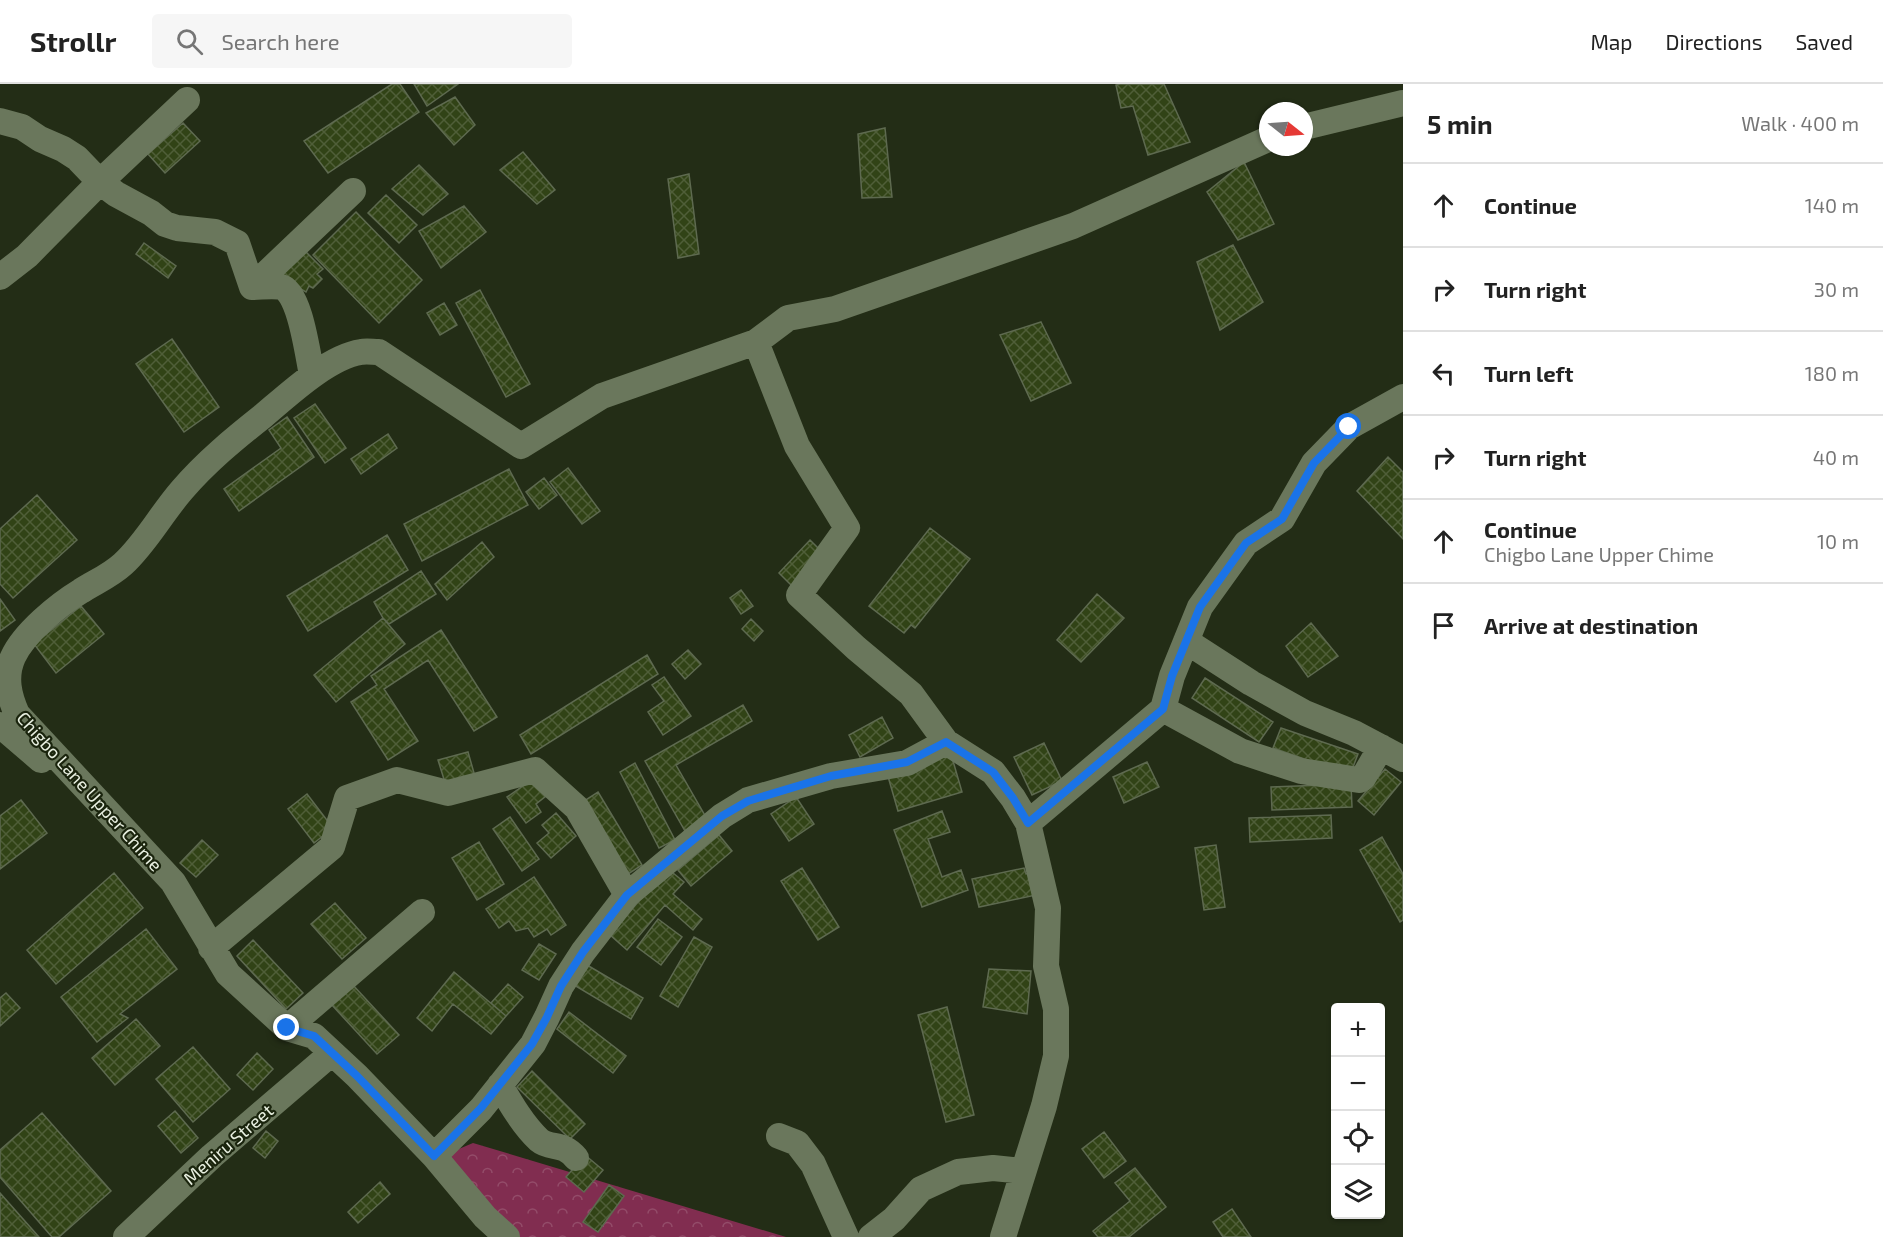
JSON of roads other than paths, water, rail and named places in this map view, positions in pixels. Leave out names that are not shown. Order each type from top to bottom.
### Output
[{"type":"street","points":[[0,277],[27,256],[100,182],[187,100]]},
{"type":"street","points":[[1313,125],[1403,103]]},
{"type":"street","points":[[0,121],[22,127],[40,139],[63,149],[77,158],[100,182],[126,201],[151,213],[165,224],[177,228],[214,232],[237,243],[252,287]]},
{"type":"street","points":[[1003,1237],[1044,1106],[1056,1056],[1056,1010],[1046,966],[1048,908],[1028,823],[993,772],[946,742],[912,694],[856,648],[799,595],[847,528],[797,446],[756,342],[788,318],[835,309],[1073,226],[1259,143]]},
{"type":"street","points":[[252,287],[353,191]]},
{"type":"street","points":[[252,287],[282,287],[290,292],[299,312],[312,375]]},
{"type":"street","name":"Chigbo Lane Upper Chime","points":[[507,1237],[485,1217],[434,1156],[357,1076],[314,1036],[287,1028],[228,974],[173,882],[17,714],[8,687],[12,658],[34,629],[54,611],[79,592],[110,575],[137,550],[177,495],[213,456],[312,375],[360,352],[379,352],[521,446],[602,396],[756,342]]},
{"type":"street","points":[[1028,823],[1163,709],[1172,676],[1200,607],[1246,543],[1282,519],[1314,463],[1349,427],[1403,397]]},
{"type":"street","points":[[1163,709],[1240,751],[1301,771],[1359,780],[1392,753],[1354,733],[1305,713],[1251,683],[1186,642]]},
{"type":"street","points":[[0,725],[79,794],[95,799]]},
{"type":"street","points":[[434,1156],[481,1108],[532,1044],[561,986],[583,952],[627,895],[722,816],[748,801],[831,776],[907,762],[946,742]]},
{"type":"street","points":[[211,948],[332,847],[347,798],[397,780],[448,793],[535,770],[577,808],[627,895]]},
{"type":"street","points":[[287,1028],[422,912]]},
{"type":"street","name":"Meniru Street","points":[[126,1237],[212,1156],[332,1053]]},
{"type":"street","points":[[500,1086],[520,1117],[541,1142],[568,1149],[576,1158]]},
{"type":"street","points":[[779,1136],[797,1143],[813,1164],[846,1237]]},
{"type":"street","points":[[871,1237],[894,1219],[921,1189],[958,1172],[993,1168],[1023,1171]]}]
